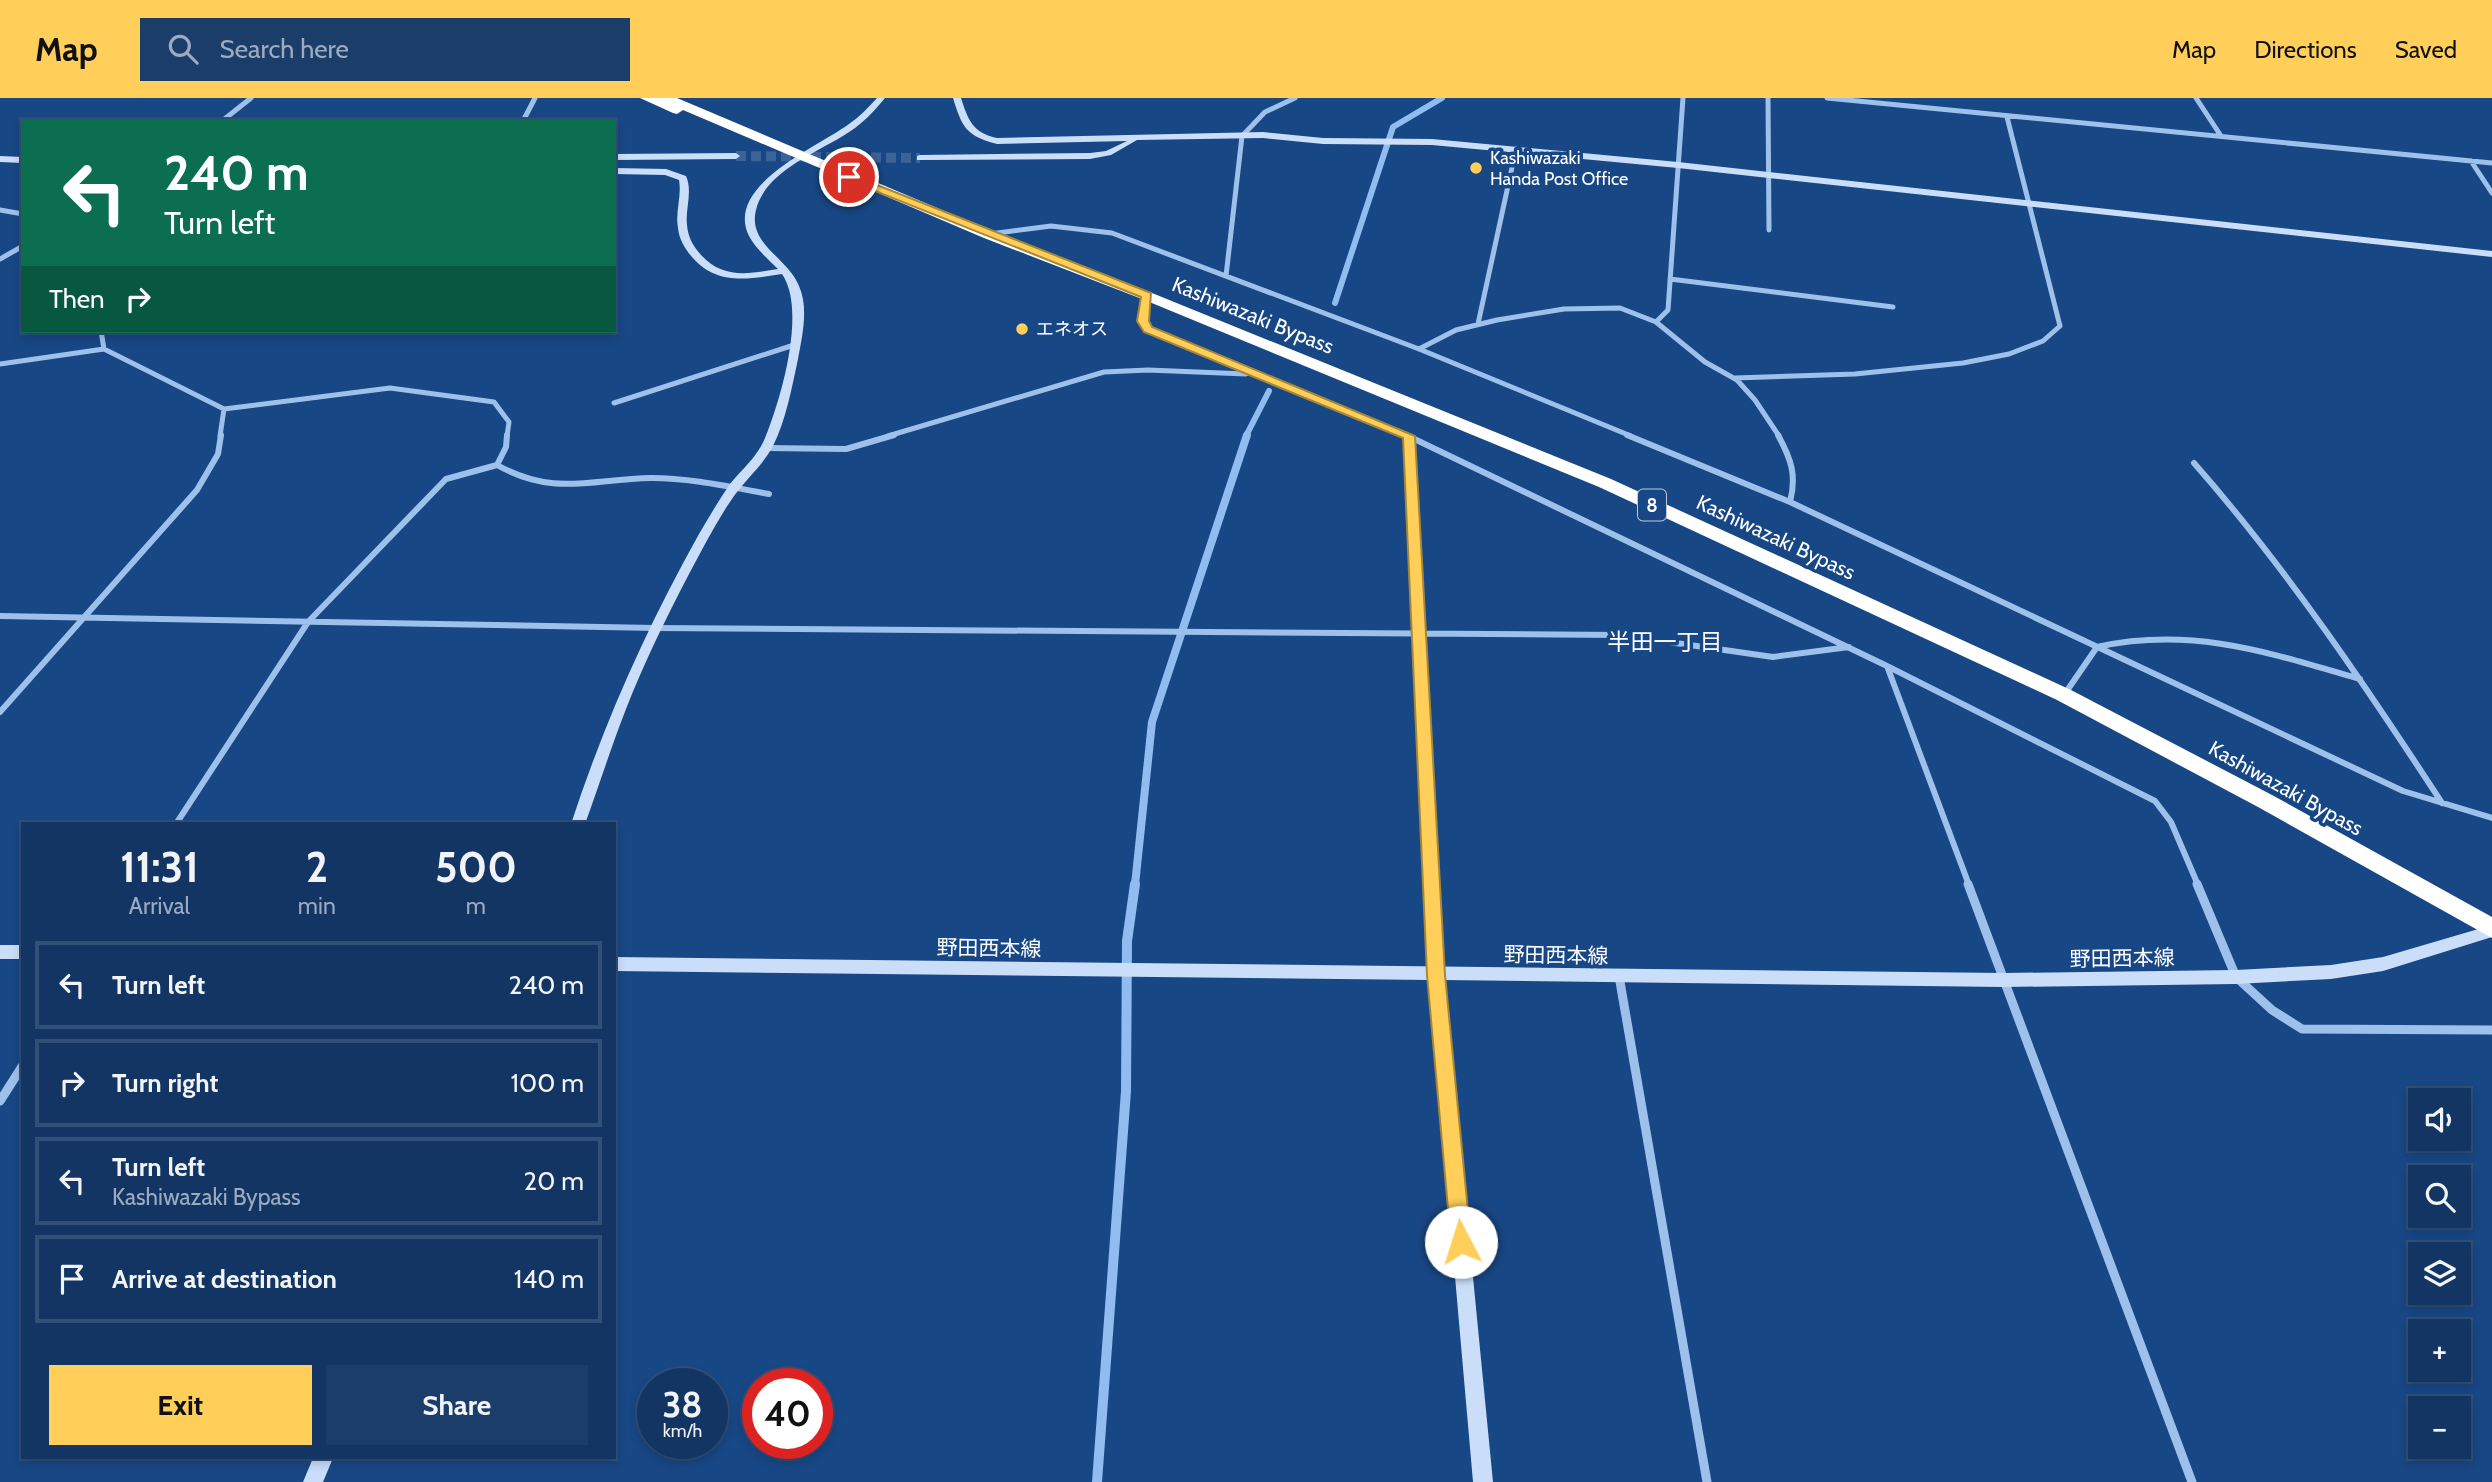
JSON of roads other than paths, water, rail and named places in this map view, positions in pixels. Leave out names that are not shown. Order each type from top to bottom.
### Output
[{"type":"highway","name":"Kashiwazaki Bypass","points":[[646,98],[697,114],[1605,483],[2064,695],[2265,800],[2492,930]]},
{"type":"highway","name":"Kashiwazaki Bypass","points":[[666,98],[697,114]]},
{"type":"street","points":[[225,119],[251,98]]},
{"type":"street","points":[[524,119],[536,98]]},
{"type":"street","points":[[579,822],[624,697],[655,628],[733,488],[766,448],[783,397],[794,345],[798,301],[795,284],[753,236],[751,210],[756,197],[768,182],[856,124],[881,98]]},
{"type":"street","points":[[957,98],[967,128],[981,138],[998,141],[1242,136],[1323,141],[1432,142],[1678,165],[2492,254]]},
{"type":"street","points":[[1226,276],[1242,136],[1253,120],[1268,107],[1295,98]]},
{"type":"street","points":[[1657,321],[1668,310],[1682,98]]},
{"type":"street","points":[[1768,98],[1769,230]]},
{"type":"street","points":[[1828,98],[2492,163]]},
{"type":"street","points":[[1914,98],[1918,107]]},
{"type":"street","points":[[2196,98],[2221,136]]},
{"type":"street","points":[[1735,378],[1956,365],[2010,354],[2045,341],[2057,332],[2060,326],[2007,117]]},
{"type":"street","points":[[920,158],[1090,156],[1108,153],[1138,138]]},
{"type":"street","points":[[1478,324],[1516,149]]},
{"type":"street","points":[[616,157],[736,156]]},
{"type":"street","points":[[0,159],[21,160]]},
{"type":"street","points":[[2470,161],[2492,193]]},
{"type":"street","points":[[616,171],[666,172],[683,178],[687,190],[682,205],[682,230],[698,258],[719,275],[740,276],[784,271]]},
{"type":"street","points":[[0,210],[21,214]]},
{"type":"street","points":[[989,234],[1031,227],[1070,225],[1112,233],[1419,349],[1790,502],[2403,790],[2492,818]]},
{"type":"street","points":[[0,258],[21,247]]},
{"type":"street","points":[[1670,279],[1893,307]]},
{"type":"street","points":[[1147,296],[1143,321],[1148,329],[1409,436],[1887,666],[2155,802],[2171,822],[2236,977],[2272,1010],[2302,1029],[2492,1030]]},
{"type":"street","points":[[1419,349],[1459,329],[1478,324],[1600,306],[1623,309],[1657,321],[1708,364],[1735,378],[1752,396],[1772,426],[1791,464],[1795,483],[1790,502]]},
{"type":"street","points":[[101,333],[104,349]]},
{"type":"street","points":[[614,404],[794,345]]},
{"type":"street","points":[[0,364],[104,349],[224,409],[390,388],[494,402],[509,422],[506,447],[496,465],[446,479],[308,622],[178,822]]},
{"type":"street","points":[[766,448],[846,449],[1104,372],[1148,370],[1254,374]]},
{"type":"street","points":[[0,712],[197,490],[218,454],[224,409]]},
{"type":"street","points":[[1409,436],[1436,975],[1483,1482]]},
{"type":"street","points":[[2194,463],[2267,551],[2361,680],[2442,804]]},
{"type":"street","points":[[496,465],[513,477],[541,485],[673,478],[769,494]]},
{"type":"street","points":[[0,616],[655,628],[1620,635],[1773,657],[1849,648]]},
{"type":"street","points":[[2064,695],[2097,647],[2141,639],[2202,640],[2234,645],[2361,680]]},
{"type":"street","points":[[1887,666],[2192,1482]]},
{"type":"street","name":"野田西本線","points":[[616,964],[2004,980],[2236,977],[2330,972],[2383,964],[2492,930]]},
{"type":"street","points":[[0,953],[21,952]]},
{"type":"street","points":[[1619,976],[1707,1482]]},
{"type":"street","points":[[0,1101],[21,1068]]},
{"type":"street","points":[[313,1482],[323,1459]]},
{"type":"waterway","points":[[1335,303],[1393,127],[1442,98]]},
{"type":"waterway","points":[[1246,436],[1269,391]]},
{"type":"waterway","points":[[1135,885],[1152,722],[1247,435]]},
{"type":"waterway","points":[[1097,1482],[1126,1091],[1127,941],[1135,884]]},
{"type":"tunnel","points":[[736,156],[920,158]]},
{"type":"place","name":"Kashiwazaki Handa Post Office","points":[[1476,168]]},
{"type":"place","name":"エネオス","points":[[1022,329]]},
{"type":"district","name":"半田一丁目","points":[[1665,642]]}]
